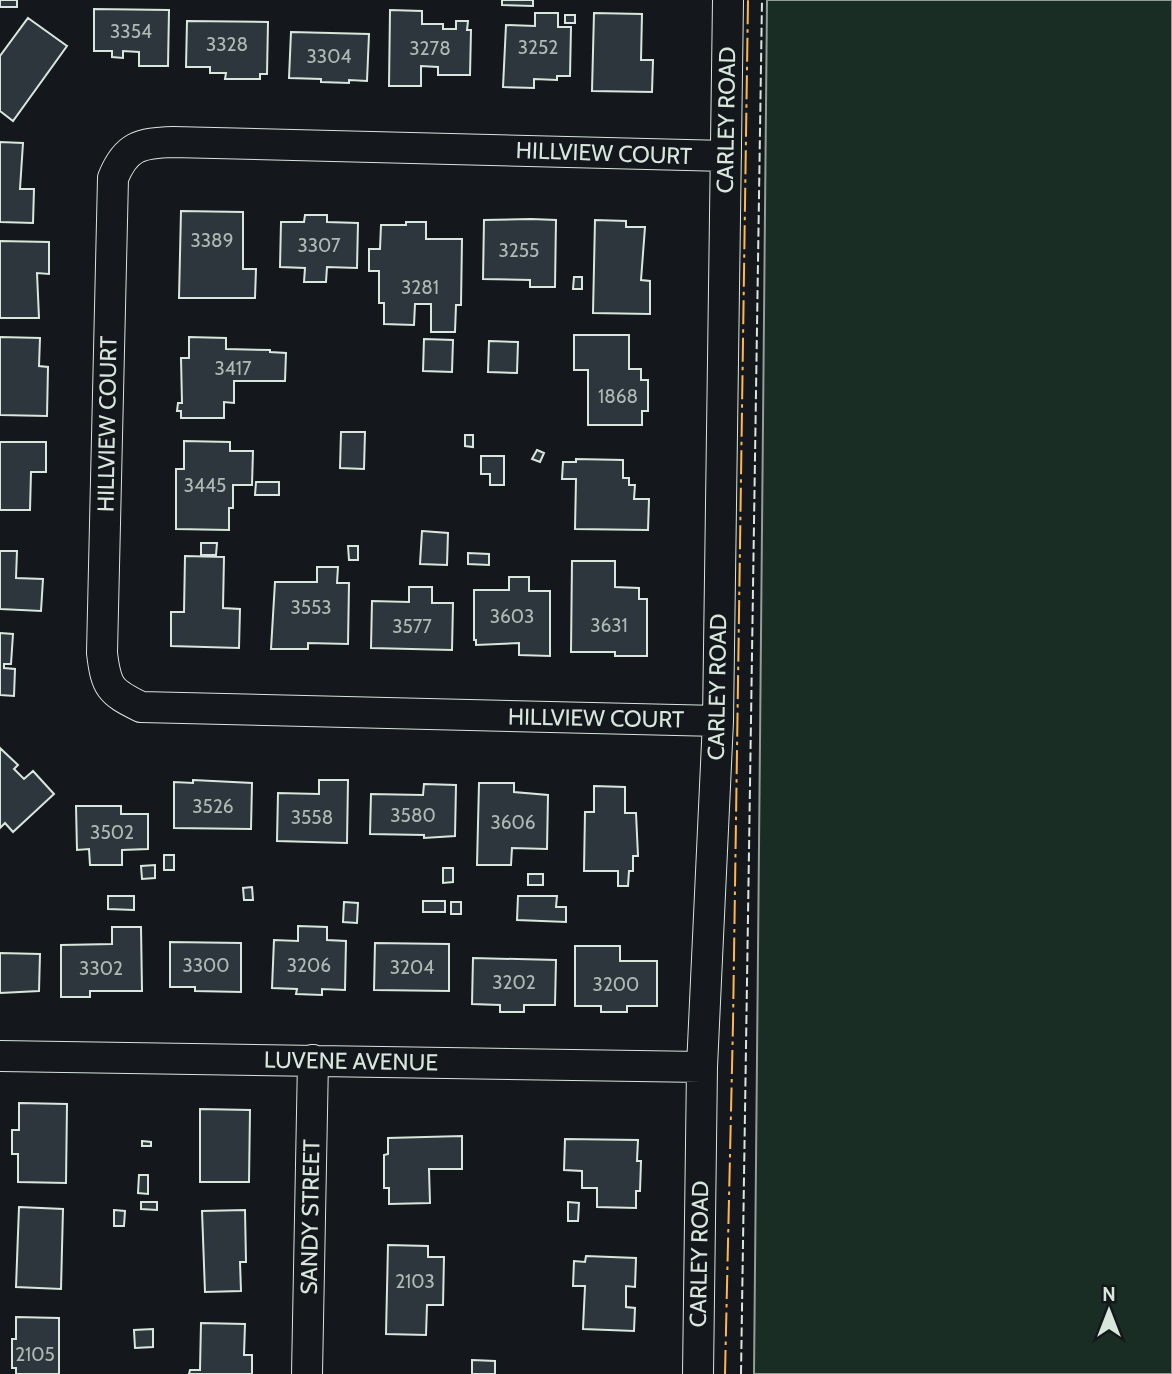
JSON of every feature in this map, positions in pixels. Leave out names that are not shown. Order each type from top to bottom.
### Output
[{"type":"street","name":"CARLEY ROAD","points":[[698,1374],[702,1067],[718,721],[728,0]]},
{"type":"street","name":"HILLVIEW COURT","points":[[718,721],[141,706],[118,696],[111,687],[105,677],[102,653],[113,178],[119,162],[131,149],[150,143],[173,142],[726,156]]},
{"type":"street","name":"LUVENE AVENUE","points":[[0,1056],[702,1067]]},
{"type":"street","name":"SANDY STREET","points":[[307,1374],[313,1060]]},
{"type":"green space","points":[[767,0],[1172,0],[1172,1374],[754,1374]]},
{"type":"building","points":[[0,0],[17,0],[17,7],[0,7]]},
{"type":"building","points":[[502,0],[533,0],[533,6],[502,5]]},
{"type":"building","points":[[94,9],[169,10],[168,66],[139,66],[139,52],[123,51],[123,58],[112,57],[112,51],[94,51]]},
{"type":"building","points":[[390,10],[422,11],[422,24],[443,24],[443,29],[456,29],[456,21],[468,21],[467,30],[471,30],[470,75],[438,75],[438,67],[421,66],[421,86],[389,86]]},
{"type":"building","points":[[535,13],[558,13],[558,27],[571,27],[570,76],[557,76],[557,80],[534,79],[534,88],[503,87],[506,25],[535,26]]},
{"type":"building","points":[[594,13],[642,14],[641,60],[653,60],[652,92],[592,91]]},
{"type":"building","points":[[565,15],[575,15],[575,23],[565,23]]},
{"type":"building","points":[[28,18],[67,46],[13,121],[0,111],[0,56]]},
{"type":"building","points":[[187,21],[268,22],[267,74],[260,74],[260,79],[225,79],[226,73],[210,73],[210,67],[186,67]]},
{"type":"building","points":[[291,32],[369,34],[367,81],[321,82],[321,79],[289,78]]},
{"type":"building","points":[[0,142],[23,143],[20,189],[34,189],[33,223],[0,222]]},
{"type":"building","points":[[181,211],[243,212],[243,269],[256,269],[255,298],[179,298]]},
{"type":"building","points":[[305,215],[327,215],[327,222],[358,223],[357,268],[327,267],[326,282],[304,282],[305,268],[280,267],[281,222],[304,222]]},
{"type":"building","points":[[484,220],[556,220],[555,287],[530,287],[530,280],[483,279]]},
{"type":"building","points":[[595,220],[626,221],[626,227],[645,227],[641,280],[650,281],[650,314],[593,313]]},
{"type":"building","points":[[406,222],[426,222],[426,239],[462,239],[461,305],[456,305],[455,332],[431,332],[431,304],[415,304],[414,325],[384,324],[384,303],[379,303],[379,271],[369,271],[369,249],[380,249],[381,225],[406,225]]},
{"type":"building","points":[[0,241],[49,242],[49,274],[37,273],[39,318],[0,318]]},
{"type":"building","points":[[574,277],[582,277],[582,289],[573,289]]},
{"type":"building","points":[[574,335],[629,335],[629,369],[641,369],[641,380],[648,380],[648,411],[642,411],[642,425],[588,425],[588,370],[574,370]]},
{"type":"building","points":[[0,337],[40,338],[39,366],[48,367],[47,416],[0,415]]},
{"type":"building","points":[[189,337],[226,338],[226,349],[286,353],[285,381],[234,381],[234,403],[224,402],[224,418],[181,418],[181,411],[177,411],[178,403],[182,403],[181,358],[189,358]]},
{"type":"building","points":[[424,339],[453,340],[452,372],[423,371]]},
{"type":"building","points":[[489,341],[518,342],[517,373],[488,372]]},
{"type":"building","points":[[341,432],[365,432],[364,469],[340,468]]},
{"type":"building","points":[[465,435],[473,435],[473,447],[465,446]]},
{"type":"building","points":[[184,441],[230,442],[230,451],[253,451],[252,485],[233,485],[229,530],[176,529],[176,469],[184,469]]},
{"type":"building","points":[[0,442],[46,442],[46,472],[31,472],[30,510],[0,510]]},
{"type":"building","points":[[537,450],[544,453],[540,462],[532,459]]},
{"type":"building","points":[[481,456],[504,456],[504,485],[490,485],[490,474],[481,474]]},
{"type":"building","points":[[576,459],[623,460],[623,478],[629,478],[629,485],[635,485],[634,499],[649,499],[648,530],[575,529],[576,479],[562,479],[563,462],[576,462]]},
{"type":"building","points":[[256,482],[279,482],[279,495],[255,495]]},
{"type":"building","points":[[422,531],[448,533],[447,565],[420,564]]},
{"type":"building","points":[[201,543],[217,543],[216,555],[201,555]]},
{"type":"building","points":[[348,546],[358,546],[358,560],[349,560]]},
{"type":"building","points":[[0,551],[17,551],[16,578],[43,579],[41,611],[0,609]]},
{"type":"building","points":[[468,553],[489,554],[489,565],[468,564]]},
{"type":"building","points":[[185,556],[224,557],[223,608],[240,609],[239,648],[171,646],[171,612],[184,612]]},
{"type":"building","points":[[572,561],[615,561],[615,587],[639,588],[639,599],[647,599],[647,656],[615,656],[615,652],[571,652]]},
{"type":"building","points":[[317,567],[338,567],[337,583],[349,583],[348,644],[308,643],[308,649],[271,649],[275,582],[317,582]]},
{"type":"building","points":[[509,577],[529,577],[529,591],[550,591],[550,656],[519,655],[519,643],[476,645],[474,590],[509,590]]},
{"type":"building","points":[[409,587],[432,587],[432,603],[453,603],[452,650],[371,648],[372,601],[409,602]]},
{"type":"building","points":[[0,633],[13,634],[11,664],[4,664],[4,668],[15,669],[14,696],[0,695]]},
{"type":"building","points":[[0,748],[18,765],[14,769],[24,779],[33,771],[54,794],[13,832],[5,823],[0,828]]},
{"type":"building","points":[[193,780],[252,783],[251,829],[174,828],[174,782],[193,783]]},
{"type":"building","points":[[319,780],[348,780],[347,843],[277,841],[278,793],[319,794]]},
{"type":"building","points":[[479,783],[514,783],[514,792],[548,795],[547,849],[512,848],[511,865],[477,865]]},
{"type":"building","points":[[424,784],[456,785],[455,836],[424,838],[424,835],[370,834],[371,794],[423,795]]},
{"type":"building","points":[[594,786],[625,787],[625,813],[636,813],[638,856],[633,856],[633,871],[629,871],[628,886],[618,886],[618,871],[584,871],[585,812],[594,812]]},
{"type":"building","points":[[76,806],[121,806],[121,814],[148,814],[148,849],[122,850],[122,865],[90,865],[89,849],[77,850]]},
{"type":"building","points":[[164,855],[174,855],[174,870],[164,870]]},
{"type":"building","points":[[155,865],[155,878],[142,879],[141,866]]},
{"type":"building","points":[[443,868],[453,868],[453,882],[443,883]]},
{"type":"building","points":[[528,874],[543,874],[543,885],[528,885]]},
{"type":"building","points":[[252,887],[253,900],[244,900],[243,888]]},
{"type":"building","points":[[108,896],[134,896],[134,910],[108,909]]},
{"type":"building","points":[[518,896],[557,896],[556,907],[566,907],[566,922],[517,920]]},
{"type":"building","points":[[423,901],[445,901],[445,912],[423,912]]},
{"type":"building","points":[[344,902],[358,903],[357,923],[343,922]]},
{"type":"building","points":[[451,902],[461,902],[461,914],[451,914]]},
{"type":"building","points":[[298,926],[327,927],[327,940],[346,941],[345,990],[322,989],[322,995],[296,994],[297,989],[272,988],[274,940],[298,941]]},
{"type":"building","points":[[112,927],[141,927],[142,991],[90,991],[90,997],[61,997],[61,945],[112,944]]},
{"type":"building","points":[[170,942],[241,943],[241,992],[195,991],[195,987],[170,987]]},
{"type":"building","points":[[375,943],[449,944],[449,991],[374,990]]},
{"type":"building","points":[[575,946],[620,946],[620,961],[657,961],[657,1006],[627,1006],[627,1012],[601,1012],[601,1006],[575,1006]]},
{"type":"building","points":[[0,953],[40,954],[39,991],[0,993]]},
{"type":"building","points":[[473,958],[556,960],[555,1005],[524,1005],[524,1012],[500,1012],[500,1005],[472,1004]]},
{"type":"building","points":[[19,1103],[67,1104],[66,1183],[18,1182],[18,1154],[12,1154],[12,1130],[19,1130]]},
{"type":"building","points":[[200,1109],[250,1110],[249,1182],[200,1182]]},
{"type":"building","points":[[462,1136],[462,1169],[429,1169],[430,1203],[389,1204],[389,1188],[384,1188],[384,1155],[388,1154],[388,1138]]},
{"type":"building","points":[[565,1139],[638,1140],[637,1161],[641,1161],[640,1191],[636,1191],[636,1208],[597,1207],[597,1188],[582,1188],[582,1171],[564,1170]]},
{"type":"building","points":[[142,1141],[151,1142],[151,1146],[142,1146]]},
{"type":"building","points":[[139,1175],[148,1175],[148,1194],[138,1193]]},
{"type":"building","points":[[141,1202],[157,1202],[157,1210],[141,1209]]},
{"type":"building","points":[[568,1202],[579,1203],[578,1221],[568,1221]]},
{"type":"building","points":[[19,1207],[63,1209],[61,1289],[16,1287]]},
{"type":"building","points":[[114,1210],[125,1211],[124,1226],[114,1226]]},
{"type":"building","points":[[245,1210],[246,1262],[240,1262],[241,1291],[205,1292],[202,1211]]},
{"type":"building","points":[[388,1245],[428,1246],[428,1257],[444,1257],[443,1305],[427,1305],[426,1335],[386,1334]]},
{"type":"building","points":[[586,1256],[636,1258],[635,1287],[626,1286],[626,1307],[635,1308],[634,1331],[583,1329],[585,1286],[573,1286],[574,1261],[585,1262]]},
{"type":"building","points":[[16,1317],[59,1318],[59,1374],[16,1374],[16,1368],[12,1368],[12,1339],[16,1339]]},
{"type":"building","points":[[201,1323],[245,1324],[244,1355],[252,1355],[252,1374],[189,1374],[190,1370],[200,1370]]},
{"type":"building","points":[[153,1329],[153,1347],[135,1348],[134,1330]]},
{"type":"building","points":[[472,1360],[495,1361],[495,1374],[472,1374]]},
{"type":"fence","points":[[741,1374],[762,0]]},
{"type":"power","points":[[725,1374],[733,1024],[748,0]]}]
